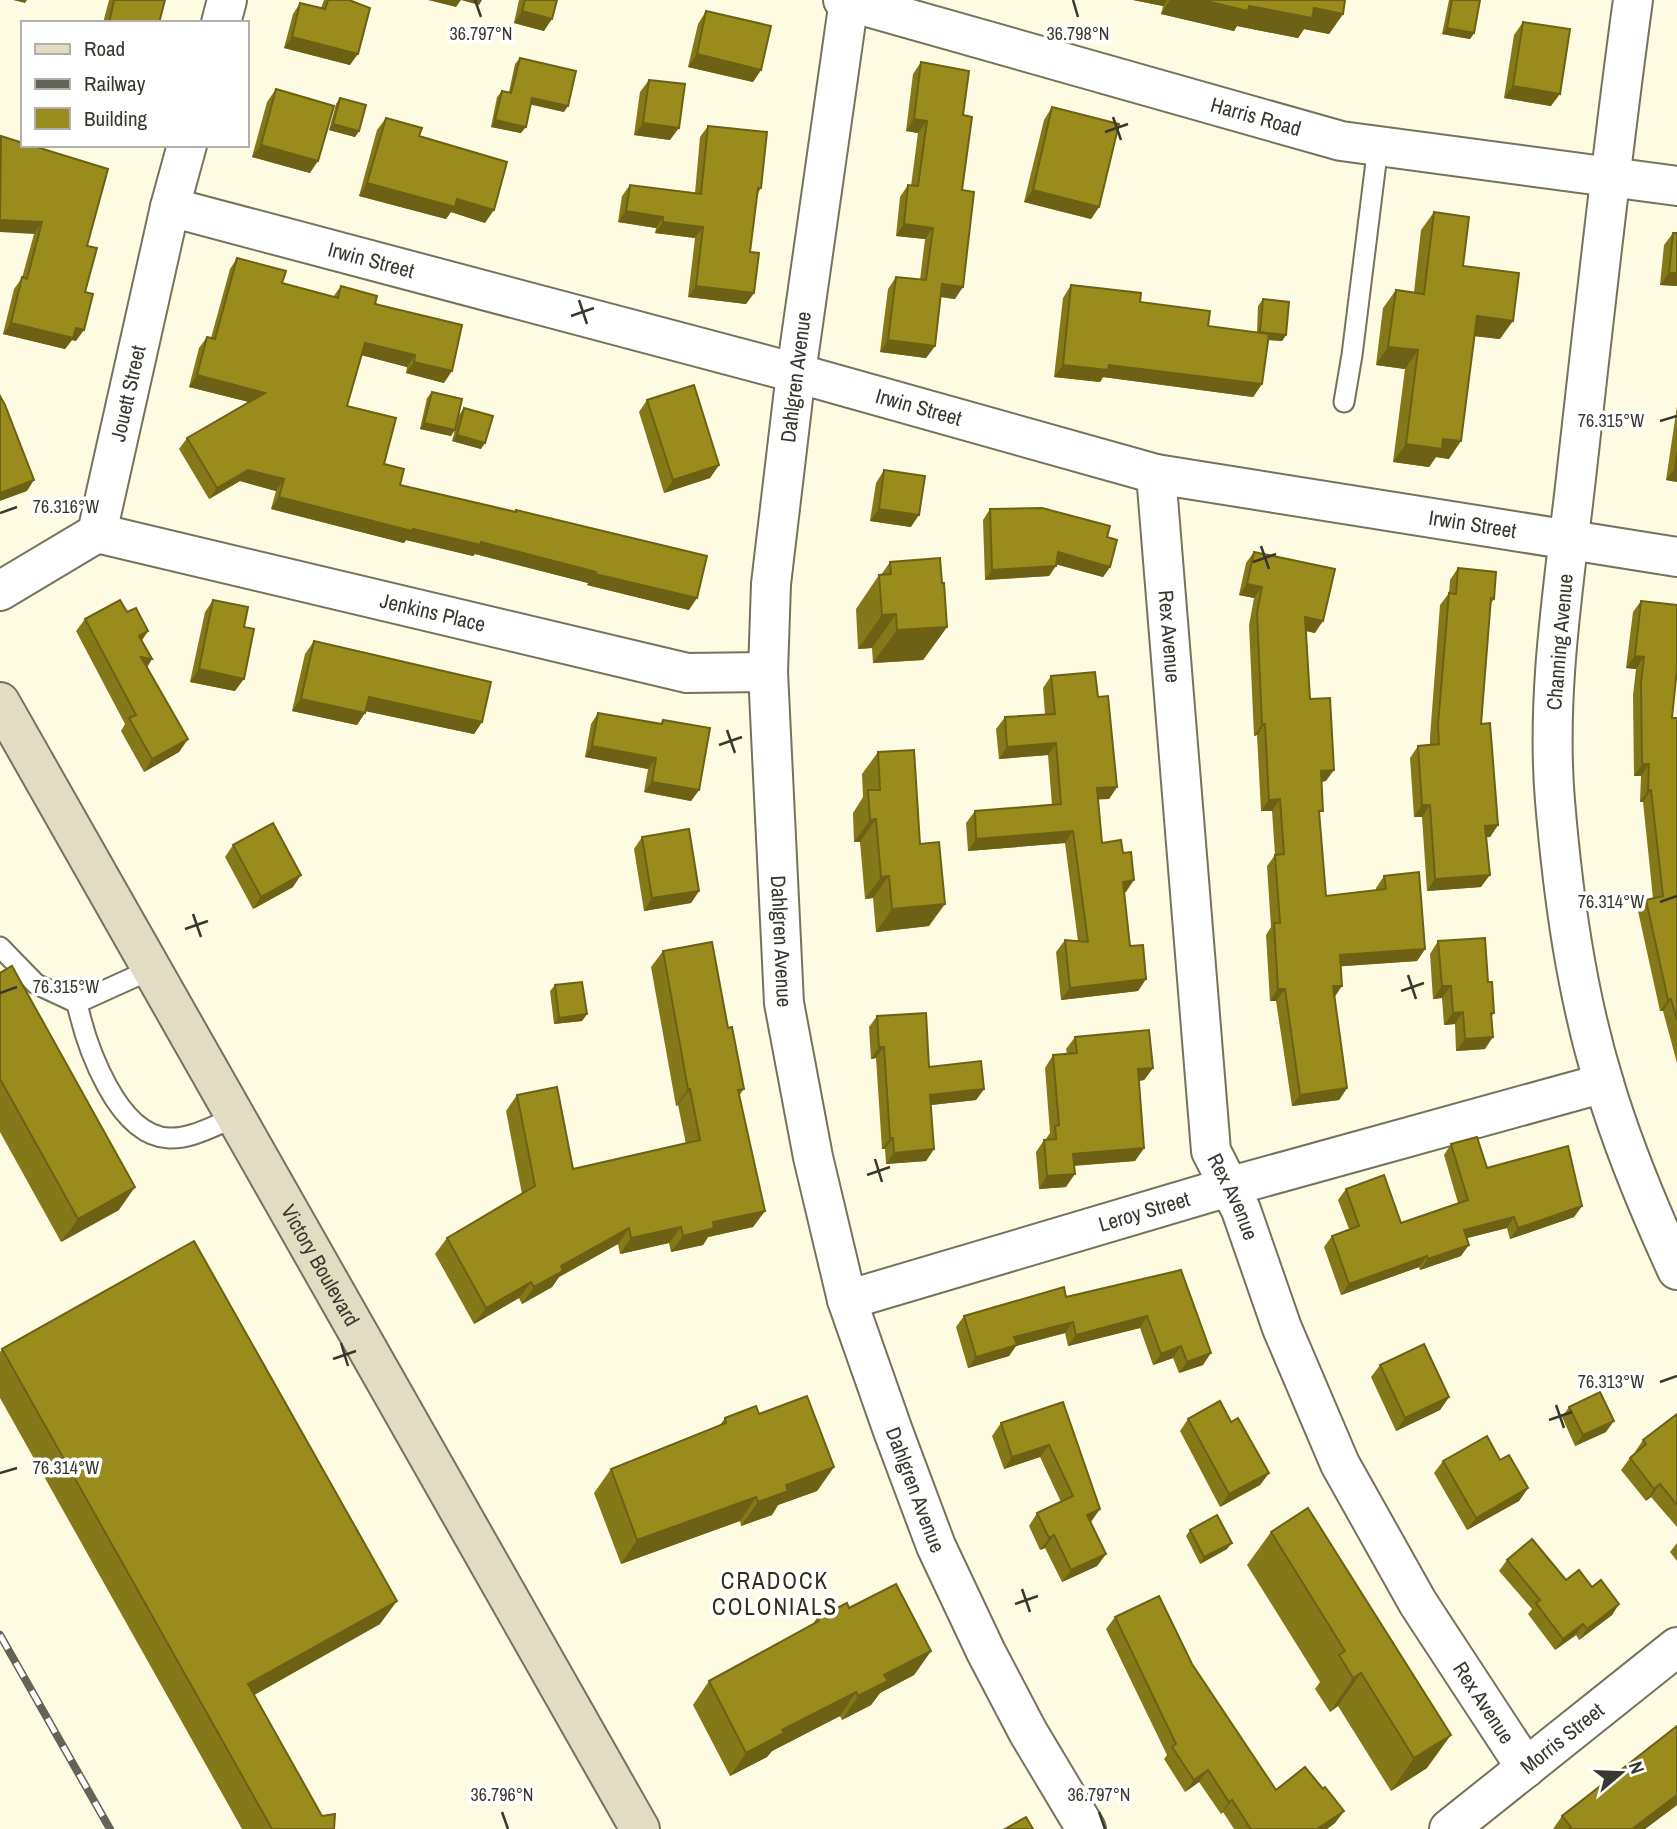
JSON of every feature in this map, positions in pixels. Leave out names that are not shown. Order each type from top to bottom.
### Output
[{"type":"main road","name":"Victory Boulevard","points":[[0,702],[639,1829]]},
{"type":"street","points":[[222,21],[227,0]]},
{"type":"street","name":"Harris Road","points":[[847,0],[1341,141],[1677,186]]},
{"type":"street","name":"Dahlgren Avenue","points":[[847,0],[796,373],[771,584],[768,672],[784,1003],[813,1157],[847,1300],[936,1546],[1021,1721],[1086,1829]]},
{"type":"street","name":"Channing Avenue","points":[[1633,0],[1609,177],[1553,686],[1555,799],[1569,920],[1586,1017],[1604,1083],[1645,1199],[1677,1270]]},
{"type":"street","name":"Jouett Street","points":[[97,533],[170,207],[186,147]]},
{"type":"street","name":"Irwin Street","points":[[170,207],[796,373],[1156,474],[1677,557]]},
{"type":"street","name":"Rex Avenue","points":[[1156,474],[1211,1151],[1241,1210],[1282,1328],[1340,1464],[1418,1603],[1526,1768]]},
{"type":"street","points":[[0,592],[97,533]]},
{"type":"street","name":"Jenkins Place","points":[[97,533],[687,673],[768,672]]},
{"type":"street","name":"Leroy Street","points":[[847,1300],[1228,1187],[1604,1083]]},
{"type":"street","name":"Morris Street","points":[[1449,1829],[1677,1647]]},
{"type":"lane","points":[[1343,402],[1352,355],[1378,146]]},
{"type":"lane","points":[[0,947],[36,984],[77,1003],[152,970]]},
{"type":"lane","points":[[77,1003],[82,1026],[97,1066],[123,1110],[141,1129],[168,1138],[195,1134],[236,1116]]},
{"type":"building","points":[[114,0],[165,0],[160,21],[109,21]]},
{"type":"building","points":[[328,0],[349,0],[370,8],[358,54],[292,37],[300,3],[325,9]]},
{"type":"building","points":[[525,0],[557,0],[552,19],[522,11]]},
{"type":"building","points":[[1202,0],[1345,0],[1343,14],[1314,8],[1312,18],[1249,6],[1248,11]]},
{"type":"building","points":[[1452,0],[1480,0],[1474,33],[1447,28]]},
{"type":"building","points":[[706,11],[771,26],[761,70],[697,54]]},
{"type":"building","points":[[1523,22],[1570,29],[1560,94],[1513,86]]},
{"type":"building","points":[[520,58],[576,71],[568,106],[532,98],[526,127],[495,120],[502,91],[511,93]]},
{"type":"building","points":[[921,62],[969,71],[963,115],[972,117],[962,190],[974,192],[963,287],[942,284],[935,346],[888,340],[896,277],[926,280],[933,228],[904,224],[908,185],[918,186],[927,121],[914,119]]},
{"type":"building","points":[[649,80],[685,84],[679,128],[643,123]]},
{"type":"building","points":[[276,89],[334,106],[318,161],[261,145]]},
{"type":"building","points":[[340,98],[366,105],[359,131],[333,124]]},
{"type":"building","points":[[1052,107],[1119,124],[1099,207],[1033,190]]},
{"type":"building","points":[[386,118],[422,128],[419,136],[507,162],[494,210],[457,199],[455,207],[367,183]]},
{"type":"building","points":[[708,126],[767,132],[750,252],[759,253],[754,293],[696,286],[703,227],[663,222],[663,217],[626,211],[630,185],[701,194]]},
{"type":"building","points":[[1,136],[21,142],[21,147],[36,147],[108,169],[87,246],[97,248],[85,292],[93,294],[84,330],[76,328],[73,338],[11,323],[22,277],[27,279],[42,222],[0,220]]},
{"type":"building","points":[[1434,212],[1469,217],[1463,266],[1519,273],[1513,321],[1477,316],[1461,441],[1443,439],[1442,449],[1406,444],[1418,350],[1388,347],[1396,290],[1424,294]]},
{"type":"building","points":[[1673,233],[1677,233],[1677,273],[1669,273]]},
{"type":"building","points":[[237,258],[286,271],[282,283],[338,298],[341,286],[377,296],[375,304],[462,325],[452,371],[414,362],[415,355],[365,343],[347,406],[396,418],[384,464],[404,469],[400,485],[707,556],[697,598],[595,574],[596,572],[481,542],[481,545],[413,529],[412,531],[279,497],[284,479],[248,470],[217,488],[187,438],[265,393],[197,375],[207,337],[215,339]]},
{"type":"building","points":[[1071,285],[1141,293],[1140,302],[1210,311],[1208,326],[1269,334],[1262,384],[1109,365],[1108,370],[1063,365]]},
{"type":"building","points":[[1263,299],[1289,302],[1286,335],[1260,332]]},
{"type":"building","points":[[694,385],[719,465],[673,480],[647,400]]},
{"type":"building","points":[[432,392],[462,399],[455,430],[424,423]]},
{"type":"building","points":[[0,396],[34,480],[0,493]]},
{"type":"building","points":[[464,408],[493,416],[485,443],[457,435]]},
{"type":"building","points":[[884,470],[925,476],[919,515],[879,509]]},
{"type":"building","points":[[1042,508],[1110,526],[1107,537],[1117,540],[1110,567],[1058,552],[1056,566],[992,570],[990,509]]},
{"type":"building","points":[[1254,552],[1335,569],[1323,621],[1305,617],[1310,699],[1330,698],[1334,770],[1321,771],[1323,811],[1319,811],[1326,896],[1386,889],[1384,876],[1419,872],[1425,949],[1340,955],[1342,986],[1333,986],[1347,1088],[1300,1095],[1285,989],[1278,989],[1274,923],[1280,923],[1275,855],[1284,854],[1280,799],[1269,800],[1265,724],[1262,724],[1257,613],[1262,587],[1247,584]]},
{"type":"building","points":[[940,558],[947,627],[897,630],[896,614],[882,615],[879,575],[891,574],[890,562]]},
{"type":"building","points":[[1458,568],[1496,572],[1494,599],[1491,598],[1481,724],[1490,723],[1498,825],[1485,826],[1490,875],[1435,879],[1430,805],[1422,805],[1418,746],[1439,744],[1438,725],[1449,593],[1456,594]]},
{"type":"building","points":[[120,600],[127,612],[136,608],[148,631],[139,636],[152,659],[141,657],[188,739],[152,759],[129,718],[136,715],[85,619]]},
{"type":"building","points":[[213,600],[248,607],[244,627],[254,629],[244,679],[199,669]]},
{"type":"building","points":[[1641,601],[1677,605],[1677,668],[1672,718],[1677,718],[1677,1020],[1671,999],[1668,1000],[1646,900],[1663,896],[1651,790],[1648,790],[1649,764],[1642,764],[1641,683],[1644,657],[1635,656]]},
{"type":"building","points":[[314,641],[491,682],[482,722],[369,697],[365,713],[301,699]]},
{"type":"building","points":[[1095,672],[1098,697],[1108,696],[1117,787],[1097,788],[1102,843],[1121,840],[1123,853],[1131,852],[1134,880],[1123,882],[1130,946],[1143,945],[1146,979],[1070,988],[1065,940],[1088,942],[1073,831],[976,839],[975,811],[1061,804],[1056,743],[1007,747],[1005,717],[1055,714],[1051,676]]},
{"type":"building","points":[[598,713],[662,724],[663,720],[710,728],[699,790],[652,782],[656,758],[592,746]]},
{"type":"building","points":[[914,750],[920,844],[939,842],[945,904],[892,909],[889,876],[881,877],[876,819],[870,820],[868,790],[880,790],[878,752]]},
{"type":"building","points":[[273,823],[301,875],[261,897],[233,845]]},
{"type":"building","points":[[689,829],[699,891],[652,898],[642,837]]},
{"type":"building","points":[[1485,938],[1488,982],[1492,982],[1493,1037],[1465,1039],[1463,1012],[1453,1013],[1451,986],[1442,986],[1438,941]]},
{"type":"building","points":[[712,942],[728,1028],[732,1027],[744,1089],[738,1090],[765,1211],[713,1222],[714,1228],[683,1236],[681,1227],[631,1238],[629,1228],[561,1266],[563,1271],[534,1287],[531,1282],[486,1308],[447,1238],[535,1186],[517,1095],[557,1087],[573,1169],[700,1140],[663,951]]},
{"type":"building","points":[[12,966],[135,1187],[78,1219],[0,1079],[0,973]]},
{"type":"building","points":[[582,982],[587,1014],[559,1018],[555,985]]},
{"type":"building","points":[[926,1013],[929,1067],[981,1061],[984,1089],[930,1095],[934,1149],[894,1153],[893,1138],[890,1138],[884,1047],[879,1047],[877,1016]]},
{"type":"building","points":[[1149,1030],[1153,1068],[1138,1069],[1144,1148],[1073,1154],[1075,1174],[1047,1176],[1044,1140],[1056,1139],[1055,1126],[1059,1125],[1053,1055],[1077,1053],[1075,1037]]},
{"type":"building","points":[[1477,1137],[1487,1168],[1568,1146],[1582,1206],[1518,1228],[1514,1217],[1464,1230],[1469,1245],[1428,1259],[1427,1256],[1349,1284],[1332,1236],[1359,1226],[1346,1189],[1384,1175],[1401,1223],[1468,1200],[1451,1144]]},
{"type":"building","points":[[194,1241],[397,1601],[248,1684],[322,1816],[335,1814],[334,1829],[272,1829],[2,1349]]},
{"type":"building","points":[[1181,1270],[1211,1353],[1187,1362],[1181,1346],[1161,1354],[1147,1316],[1076,1335],[1073,1322],[1014,1337],[1017,1345],[976,1357],[964,1316],[1064,1287],[1066,1297]]},
{"type":"building","points":[[1424,1344],[1449,1397],[1405,1418],[1380,1365]]},
{"type":"building","points":[[1600,1392],[1614,1421],[1583,1435],[1569,1407]]},
{"type":"building","points":[[807,1396],[834,1467],[786,1485],[788,1491],[758,1502],[756,1497],[637,1540],[611,1469],[726,1423],[725,1418],[756,1406],[759,1414]]},
{"type":"building","points":[[1220,1401],[1231,1422],[1238,1418],[1269,1473],[1229,1494],[1188,1419]]},
{"type":"building","points":[[1063,1402],[1100,1509],[1087,1515],[1106,1554],[1071,1570],[1054,1535],[1049,1538],[1037,1513],[1073,1496],[1049,1445],[1012,1457],[1001,1423]]},
{"type":"building","points":[[1677,1414],[1677,1505],[1660,1484],[1654,1489],[1630,1458],[1646,1444],[1643,1440]]},
{"type":"building","points":[[1487,1436],[1500,1460],[1509,1455],[1528,1488],[1476,1518],[1443,1461]]},
{"type":"building","points":[[1308,1508],[1451,1735],[1414,1758],[1361,1673],[1353,1678],[1339,1655],[1345,1651],[1271,1532]]},
{"type":"building","points":[[1217,1515],[1232,1543],[1204,1557],[1190,1530]]},
{"type":"building","points":[[1532,1539],[1566,1580],[1579,1570],[1592,1587],[1601,1580],[1619,1604],[1587,1629],[1583,1624],[1563,1639],[1536,1603],[1540,1600],[1507,1560]]},
{"type":"building","points":[[896,1584],[931,1651],[884,1675],[888,1681],[858,1696],[856,1692],[782,1730],[784,1733],[746,1753],[709,1681],[819,1621],[817,1618],[847,1603],[849,1608]]},
{"type":"building","points":[[1159,1596],[1192,1664],[1276,1790],[1305,1767],[1344,1811],[1317,1829],[1251,1829],[1208,1770],[1194,1780],[1172,1747],[1176,1744],[1115,1617]]},
{"type":"building","points":[[1677,1726],[1677,1795],[1632,1829],[1569,1829],[1571,1827],[1562,1816]]},
{"type":"building","points":[[1026,1817],[1033,1829],[1005,1829]]},
{"type":"railway","points":[[0,1635],[110,1829]]},
{"type":"district","name":"CRADOCK COLONIALS","points":[[775,1594]]}]
